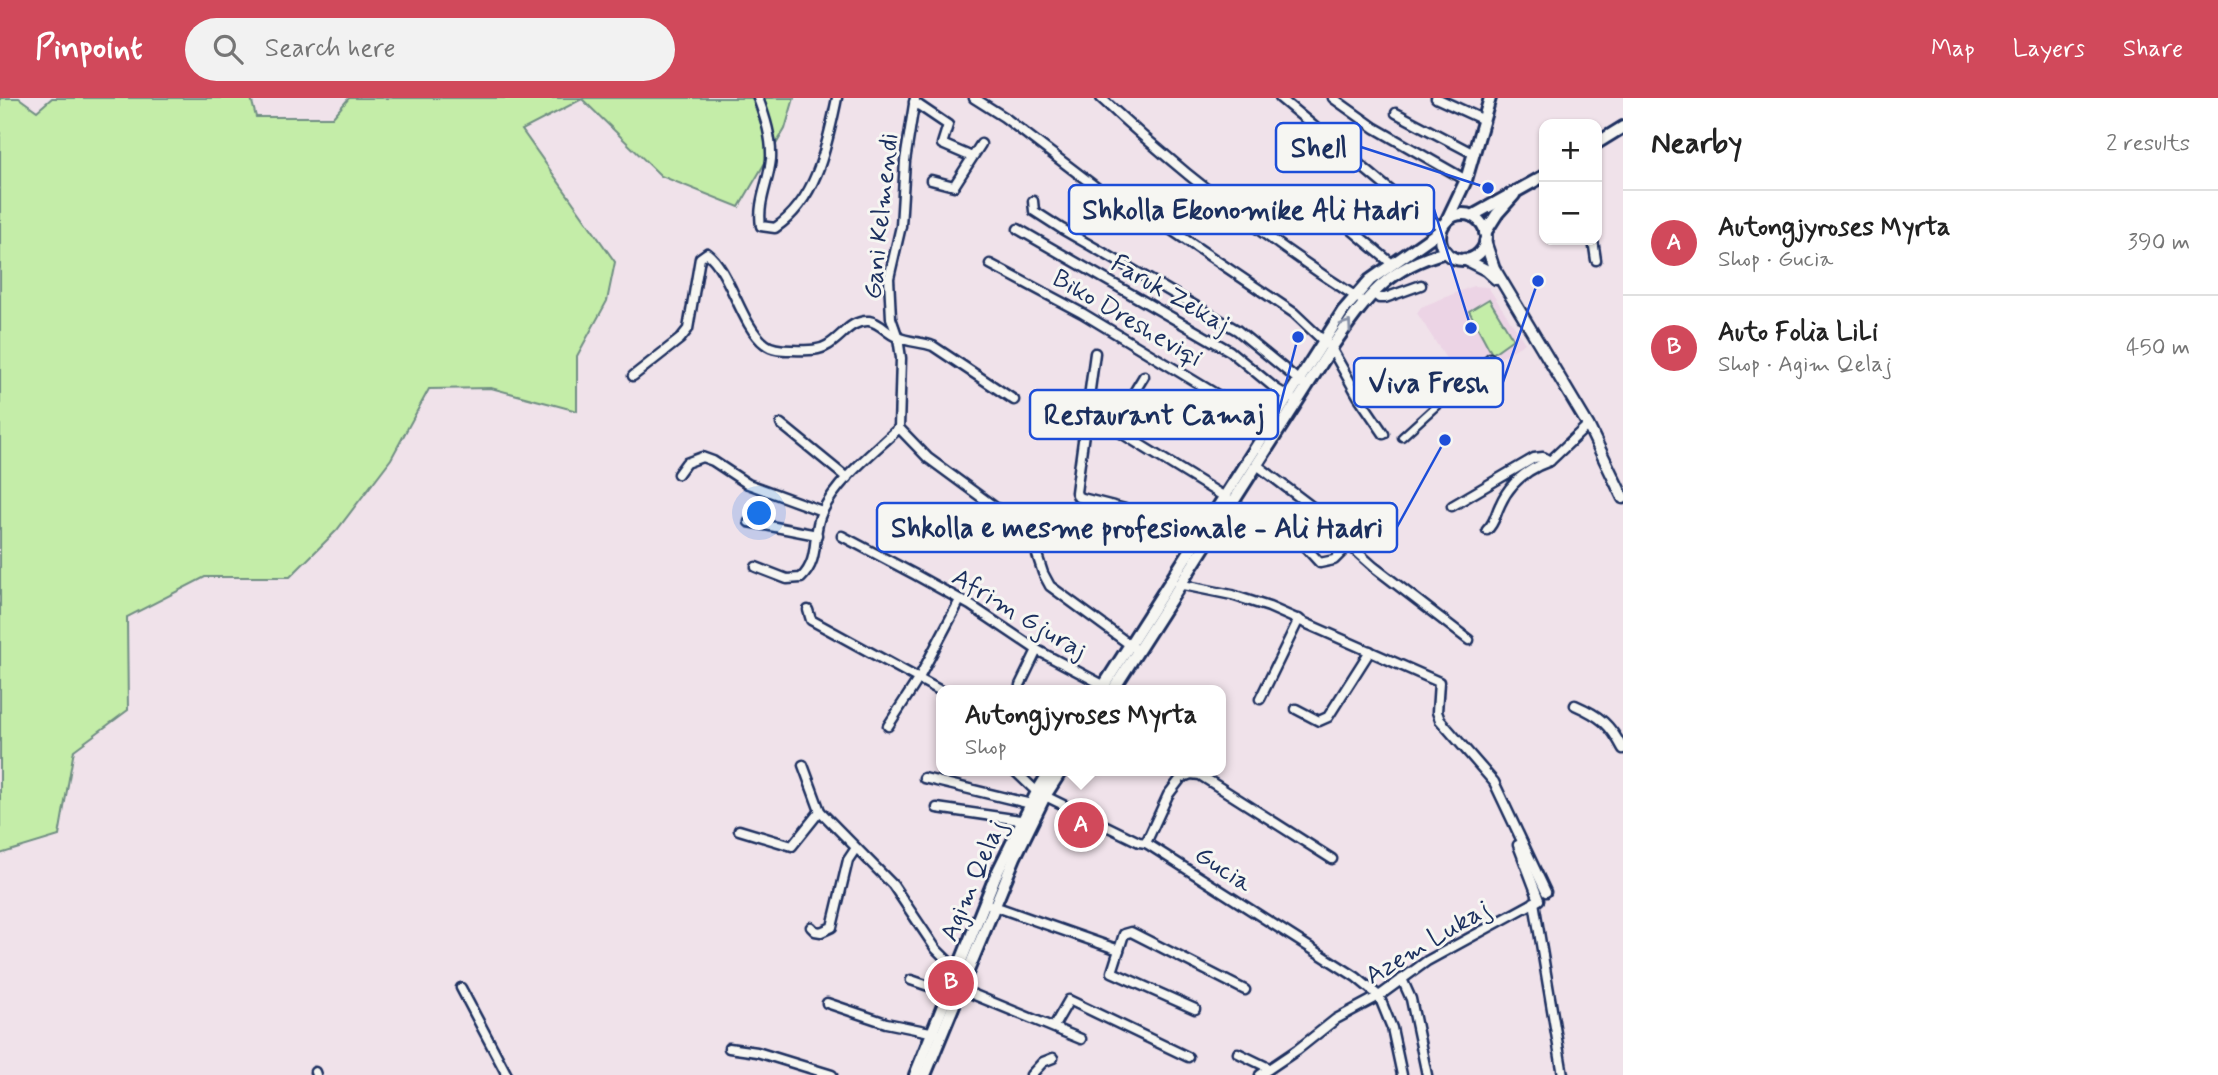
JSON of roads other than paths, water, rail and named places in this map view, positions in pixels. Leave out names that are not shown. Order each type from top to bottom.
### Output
[{"type":"main road","points":[[1490,98],[1466,180],[1443,225],[1441,244],[1446,253],[1464,259],[1478,254],[1497,214],[1521,188]]},
{"type":"main road","points":[[1602,140],[1623,127]]},
{"type":"main road","points":[[1110,685],[1327,344],[1391,263],[1421,246],[1458,214],[1470,215],[1539,179]]},
{"type":"main road","points":[[1466,180],[1470,215],[1483,226],[1485,237]]},
{"type":"main road","points":[[1364,297],[1397,272],[1425,258],[1446,253]]},
{"type":"main road","points":[[1176,583],[1202,533],[1257,465],[1274,429]]},
{"type":"main road","name":"Agim Qelaj","points":[[925,1072],[949,993],[963,969],[1048,776]]},
{"type":"main road","name":"Agim Qelaj","points":[[1028,821],[1031,804],[1057,776]]},
{"type":"main road","name":"Agim Qelaj","points":[[937,1034],[960,989],[963,969]]},
{"type":"street","points":[[758,98],[768,127],[771,158],[760,216],[761,226],[775,228],[789,218],[812,186],[831,125],[836,98]]},
{"type":"street","points":[[974,98],[1004,117],[1114,201],[1157,222],[1294,313],[1327,344],[1384,434]]},
{"type":"street","points":[[1101,98],[1161,153],[1219,200],[1364,297],[1385,298],[1421,285]]},
{"type":"street","points":[[1280,98],[1390,190],[1433,222],[1443,225]]},
{"type":"street","points":[[1333,98],[1375,128],[1466,180]]},
{"type":"street","points":[[1436,98],[1484,120]]},
{"type":"street","points":[[914,100],[948,125],[942,144],[972,158]]},
{"type":"street","name":"Gani Kelmendi","points":[[899,428],[902,387],[898,338],[891,318],[889,278],[901,226],[905,161],[914,100]]},
{"type":"street","points":[[1395,113],[1474,154]]},
{"type":"street","points":[[931,180],[954,186],[981,144]]},
{"type":"street","points":[[1033,201],[1034,211],[1237,330],[1302,383]]},
{"type":"street","points":[[1333,214],[1391,263]]},
{"type":"street","name":"Faruk Zekaj","points":[[1018,229],[1230,351],[1292,399]]},
{"type":"street","points":[[1485,237],[1494,268],[1588,425],[1623,498]]},
{"type":"street","points":[[1594,245],[1596,260]]},
{"type":"street","name":"Gani Kelmendi","points":[[633,376],[680,340],[688,329],[700,258],[708,253],[755,333],[766,346],[813,351],[829,345],[852,324],[867,321],[878,324],[898,338],[933,346],[1014,401]]},
{"type":"street","points":[[1464,259],[1486,270],[1504,286]]},
{"type":"street","name":"Biko Dresheviqi","points":[[990,264],[1082,313],[1274,429]]},
{"type":"street","points":[[1095,354],[1076,492],[1078,497],[1153,516],[1202,533]]},
{"type":"street","points":[[1402,437],[1490,357]]},
{"type":"street","points":[[1113,427],[1144,376]]},
{"type":"street","points":[[1087,412],[1229,499]]},
{"type":"street","points":[[781,424],[847,478]]},
{"type":"street","points":[[1487,530],[1493,525],[1500,505],[1513,484],[1533,467],[1550,461],[1588,425]]},
{"type":"street","points":[[756,567],[787,579],[801,578],[813,564],[822,511],[859,463],[899,428],[928,458],[1030,533],[1050,586],[1134,648]]},
{"type":"street","points":[[678,474],[686,463],[702,457],[713,461],[748,484],[822,511]]},
{"type":"street","points":[[1452,506],[1534,458],[1543,457],[1550,461]]},
{"type":"street","points":[[1257,465],[1324,516],[1349,545],[1408,595],[1469,640]]},
{"type":"street","points":[[749,522],[817,535]]},
{"type":"street","points":[[1279,527],[1297,538],[1320,563],[1334,560],[1349,545]]},
{"type":"street","name":"Afrim Gjuraj","points":[[842,536],[960,600],[1037,650],[1100,685]]},
{"type":"street","points":[[1176,583],[1243,598],[1299,619],[1439,682],[1437,712],[1440,720],[1494,782],[1546,892]]},
{"type":"street","points":[[888,726],[919,678],[960,600]]},
{"type":"street","points":[[808,610],[811,620],[936,688]]},
{"type":"street","points":[[1260,699],[1299,619]]},
{"type":"street","points":[[1020,685],[1037,650]]},
{"type":"street","points":[[1296,709],[1319,721],[1328,717],[1370,652]]},
{"type":"street","points":[[1575,705],[1597,715],[1606,723],[1623,749]]},
{"type":"street","points":[[803,765],[820,811],[893,885],[936,949],[949,962],[963,969]]},
{"type":"street","points":[[1021,776],[1041,794]]},
{"type":"street","points":[[1146,843],[1168,795],[1181,778],[1186,776]]},
{"type":"street","points":[[1202,776],[1332,859]]},
{"type":"street","name":"Agim Qelaj","points":[[924,778],[1031,804]]},
{"type":"street","name":"Gucia","points":[[1041,794],[1146,843],[1356,978],[1378,996]]},
{"type":"street","name":"Agim Qelaj","points":[[937,808],[1028,821]]},
{"type":"street","points":[[738,830],[792,846],[820,811]]},
{"type":"street","points":[[1503,811],[1539,898],[1534,902],[1563,1075]]},
{"type":"street","points":[[811,927],[821,932],[832,927],[848,860],[856,848]]},
{"type":"street","name":"Azem Lukaj","points":[[1261,1075],[1336,1019],[1378,996],[1448,949],[1534,902]]},
{"type":"street","points":[[990,904],[1119,950]]},
{"type":"street","points":[[1195,1009],[1112,972],[1124,934],[1131,932],[1245,990]]},
{"type":"street","points":[[1402,979],[1411,999],[1427,1075]]},
{"type":"street","points":[[911,980],[949,993]]},
{"type":"street","points":[[461,988],[507,1075]]},
{"type":"street","points":[[960,989],[1081,1039]]},
{"type":"street","points":[[1378,996],[1392,1028],[1402,1075]]},
{"type":"street","points":[[1054,1026],[1069,1000],[1188,1057]]},
{"type":"street","points":[[828,1003],[886,1023],[937,1034]]},
{"type":"street","points":[[729,1048],[757,1052],[832,1075]]},
{"type":"street","points":[[1238,1054],[1269,1068]]},
{"type":"street","points":[[1031,1075],[1043,1062],[1053,1058]]},
{"type":"place","name":"Shell","points":[[1488,188]]},
{"type":"place","name":"Viva Fresh","points":[[1538,281]]},
{"type":"place","name":"Shkolla Ekonomike Ali Hadri","points":[[1471,328]]},
{"type":"place","name":"Restaurant Camaj","points":[[1298,337]]},
{"type":"place","name":"Shkolla e mesme profesionale - Ali Hadri","points":[[1445,440]]},
{"type":"place","name":"Autongjyroses Myrta","points":[[1081,825]]},
{"type":"place","name":"Auto Folia LiLi","points":[[951,983]]}]
